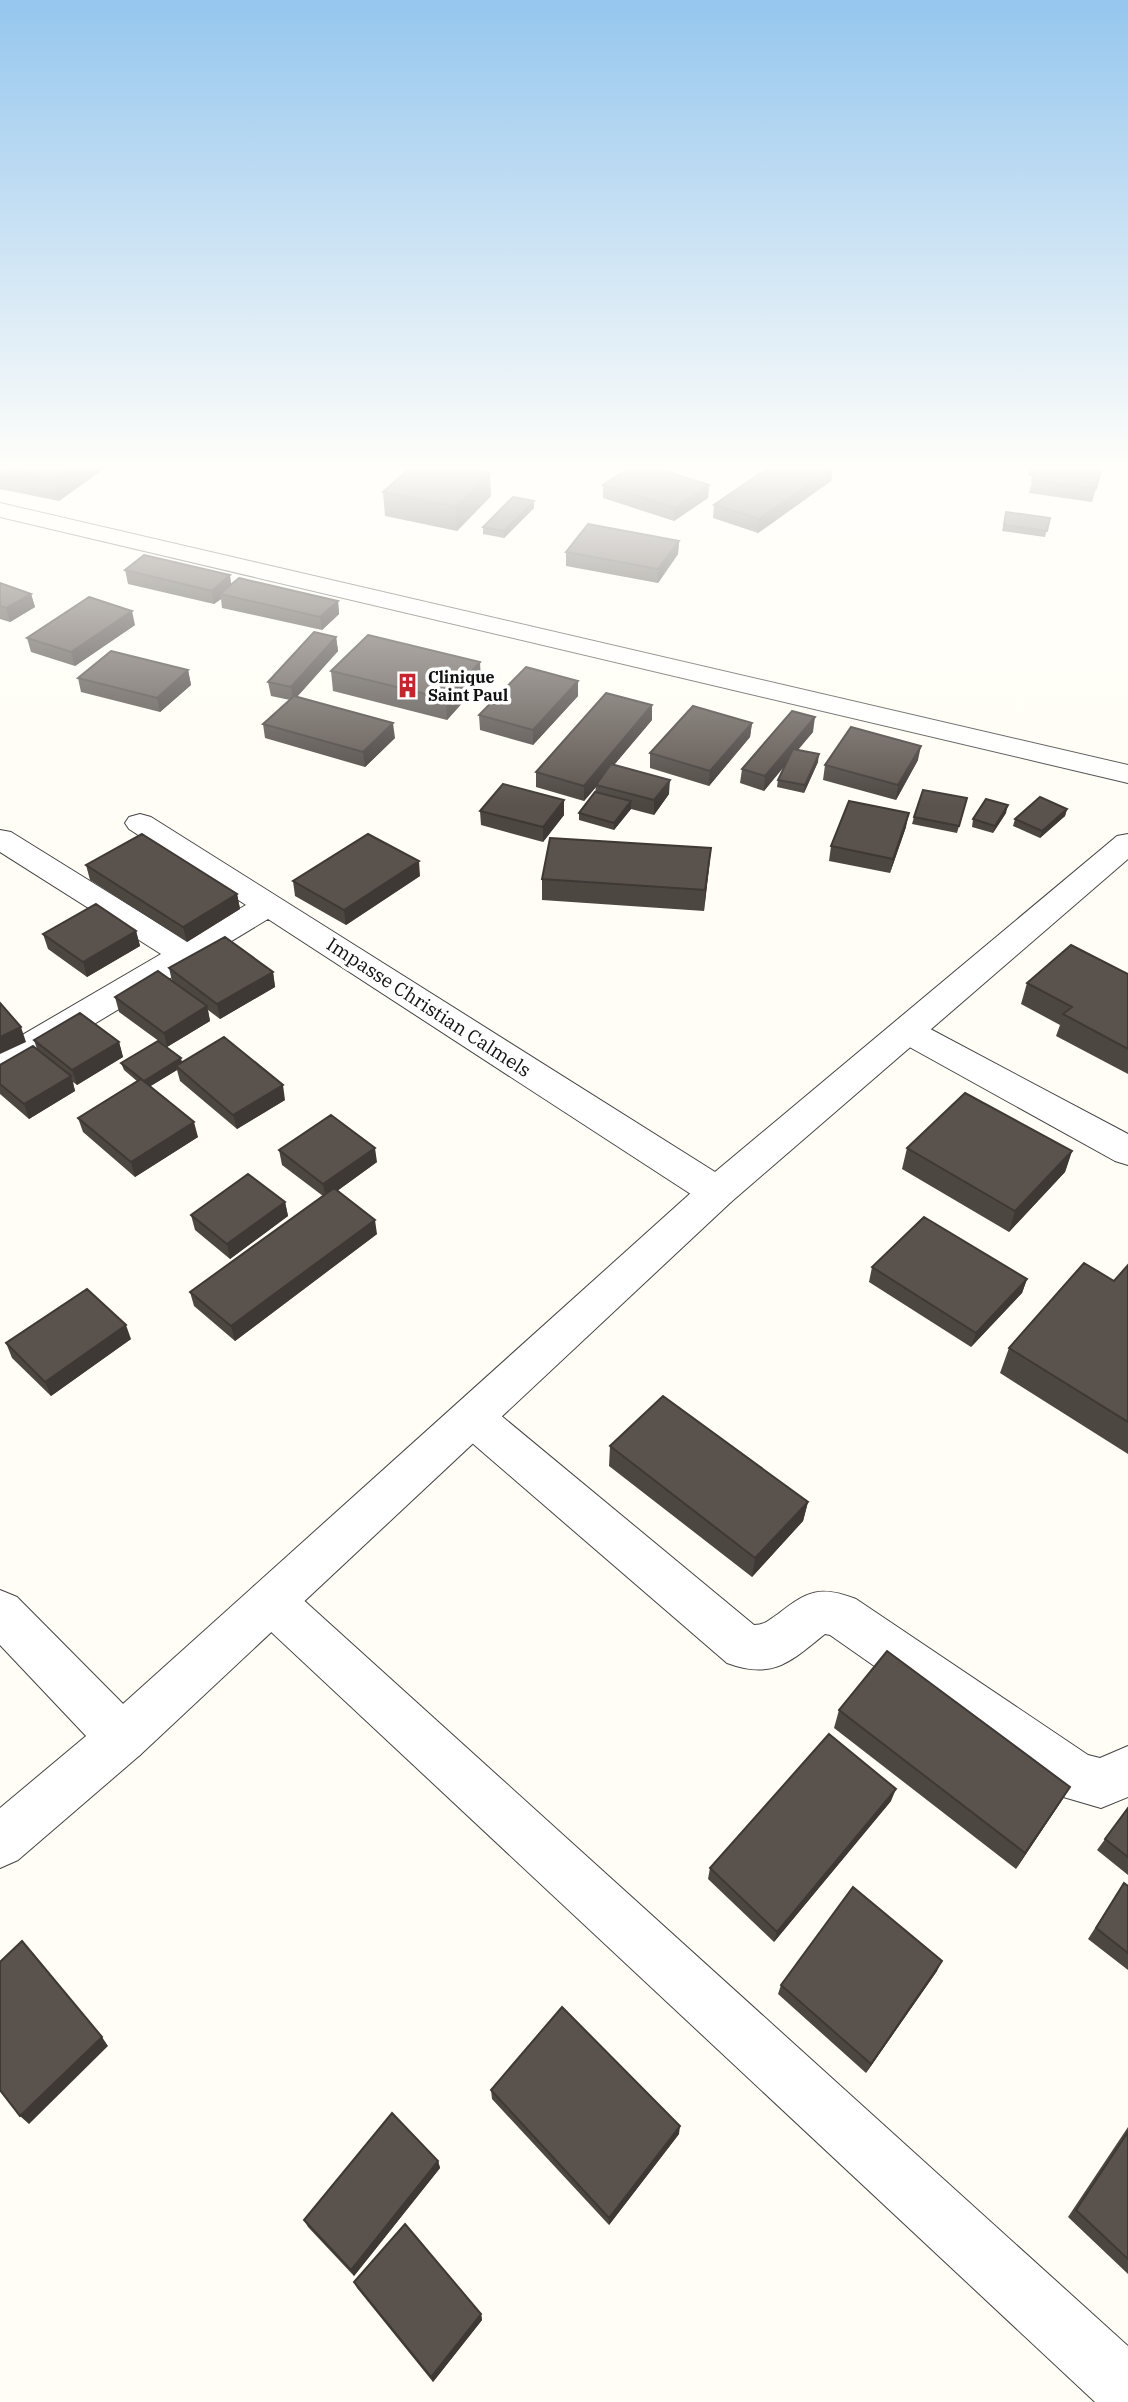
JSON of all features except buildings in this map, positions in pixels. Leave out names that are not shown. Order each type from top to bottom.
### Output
[{"type":"street","points":[[299,580],[1128,774]]},
{"type":"street","name":"Impasse Christian Calmels","points":[[140,823],[717,1192]]},
{"type":"street","points":[[0,839],[184,954]]},
{"type":"street","points":[[0,1842],[122,1738],[717,1192],[1128,843]]},
{"type":"street","points":[[0,1064],[269,905]]},
{"type":"street","points":[[907,1031],[1128,1151]]},
{"type":"street","points":[[472,1417],[744,1647],[771,1648],[817,1612],[839,1614],[1078,1778],[1101,1783],[1128,1771]]},
{"type":"street","points":[[271,1601],[1128,2389]]},
{"type":"street","points":[[0,1612],[122,1738]]},
{"type":"place","name":"Clinique Saint Paul","points":[[408,686]]}]
